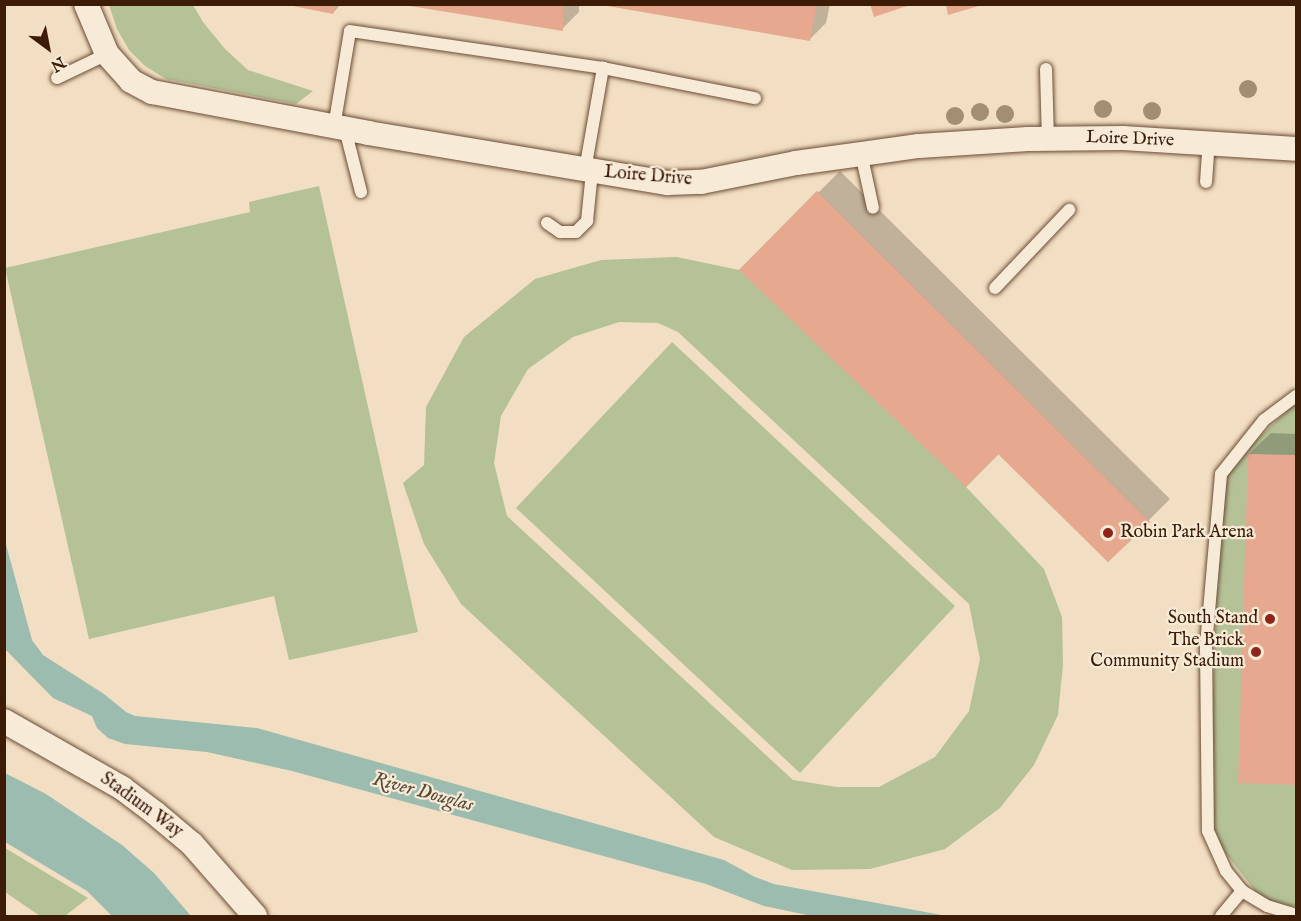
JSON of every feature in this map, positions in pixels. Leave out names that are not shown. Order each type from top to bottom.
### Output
[{"type":"street","name":"Loire Drive","points":[[86,4],[107,54],[131,81],[152,92],[339,128],[668,183],[701,182],[861,153],[919,146],[1048,139],[1123,138],[1296,149]]},
{"type":"street","name":"Stadium Way","points":[[4,721],[104,778],[155,813],[205,857],[255,916]]},
{"type":"lane","points":[[361,192],[339,128],[350,31],[603,68],[755,98]]},
{"type":"lane","points":[[57,78],[107,54]]},
{"type":"lane","points":[[547,223],[560,232],[576,232],[587,221],[588,171],[603,68]]},
{"type":"lane","points":[[1046,69],[1048,139]]},
{"type":"lane","points":[[1206,182],[1209,143]]},
{"type":"lane","points":[[861,153],[873,208]]},
{"type":"lane","points":[[995,288],[1069,210]]},
{"type":"lane","points":[[1296,396],[1264,420],[1221,474],[1206,647],[1208,831],[1226,871],[1242,891],[1267,906],[1296,915]]},
{"type":"lane","points":[[1221,916],[1242,891]]},
{"type":"green space","points":[[109,5],[193,5],[203,22],[225,49],[248,70],[313,91],[296,104],[166,79],[145,66],[129,50],[117,29]]},
{"type":"green space","points":[[319,186],[418,632],[289,660],[274,596],[89,639],[5,268],[250,212],[249,202]]},
{"type":"green space","name":"Robin Park Arena","points":[[817,191],[1150,522],[1108,562],[999,454],[966,487],[1044,569],[1062,617],[1063,664],[1058,715],[1034,765],[1000,808],[945,849],[870,869],[792,870],[714,837],[461,604],[424,544],[403,483],[424,465],[426,407],[464,337],[535,279],[601,260],[677,257],[739,270]],"holes":[[[619,322],[658,323],[678,332],[969,604],[980,659],[969,711],[935,757],[879,787],[837,787],[793,780],[507,516],[494,463],[501,416],[528,369],[573,337]]]},
{"type":"green space","points":[[672,342],[955,606],[800,773],[516,508]]},
{"type":"green space","name":"The Brick Community Stadium","points":[[1296,402],[1296,906],[1267,906],[1208,831],[1221,474]]},
{"type":"green space","points":[[4,848],[88,898],[65,916],[40,916],[5,892]]},
{"type":"water","name":"River Douglas","points":[[4,537],[32,640],[43,655],[135,716],[257,728],[724,860],[755,877],[774,884],[947,916],[812,916],[764,906],[706,884],[292,771],[207,752],[125,744],[108,738],[97,728],[92,716],[53,698],[5,649]]},
{"type":"water","points":[[5,773],[46,794],[122,845],[154,873],[191,916],[112,916],[87,891],[5,842]]},
{"type":"building","points":[[283,4],[336,4],[333,14]]},
{"type":"building","points":[[410,4],[563,4],[563,31],[410,6]]},
{"type":"building","points":[[596,4],[817,4],[810,41]]},
{"type":"building","points":[[870,4],[910,4],[910,5],[874,17]]},
{"type":"building","points":[[946,4],[982,4],[982,5],[948,15]]},
{"type":"building","points":[[817,191],[1150,522],[1108,562],[998,454],[966,487],[739,270]]},
{"type":"building","name":"South Stand","points":[[1248,454],[1296,455],[1296,785],[1238,783]]},
{"type":"place","name":"Robin Park Arena","points":[[1108,533]]},
{"type":"place","name":"South Stand","points":[[1270,619]]},
{"type":"place","name":"The Brick Community Stadium","points":[[1256,652]]}]
